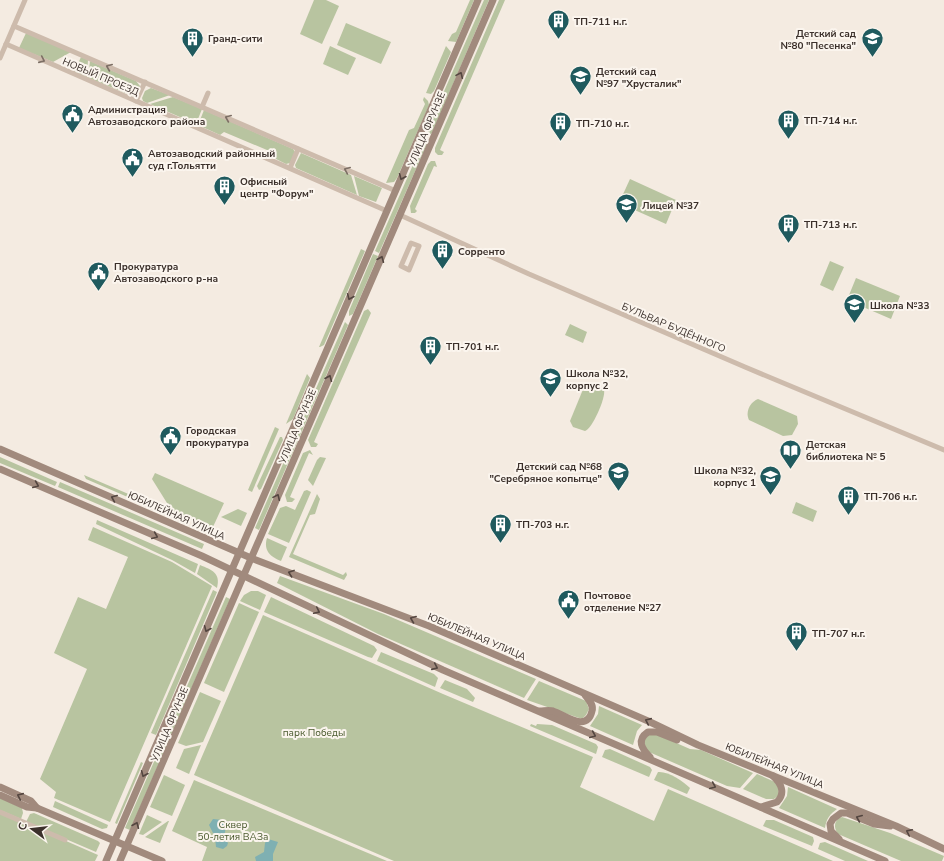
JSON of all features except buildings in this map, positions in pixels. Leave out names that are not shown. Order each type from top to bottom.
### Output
[{"type":"main road","name":"УЛИЦА ФРУНЗЕ","points":[[106,861],[478,0]]},
{"type":"main road","name":"УЛИЦА ФРУНЗЕ","points":[[120,861],[493,0]]},
{"type":"main road","points":[[420,136],[432,141]]},
{"type":"main road","points":[[342,315],[354,321]]},
{"type":"main road","name":"ЮБИЛЕЙНАЯ УЛИЦА","points":[[0,449],[251,558],[429,626],[698,745],[896,826],[944,849]]},
{"type":"main road","points":[[0,469],[232,570],[382,643],[884,861]]},
{"type":"main road","points":[[536,711],[552,711],[579,723],[586,722],[593,709],[592,704],[583,693]]},
{"type":"main road","points":[[652,760],[643,750],[641,745],[642,738],[648,732],[657,732],[685,743],[698,745]]},
{"type":"main road","points":[[761,807],[777,802],[782,795],[781,786],[770,774]]},
{"type":"main road","points":[[0,787],[31,800],[37,808]]},
{"type":"main road","points":[[0,795],[28,807],[37,808],[162,861]]},
{"type":"main road","points":[[845,844],[831,831],[830,824],[833,819],[841,813],[847,813],[874,824],[896,826]]},
{"type":"street","points":[[0,58],[25,0]]},
{"type":"street","name":"НОВЫЙ ПРОЕЗД","points":[[14,26],[396,191]]},
{"type":"street","name":"НОВЫЙ ПРОЕЗД","points":[[6,44],[387,211]]},
{"type":"street","points":[[136,101],[145,82]]},
{"type":"street","points":[[202,107],[208,93]]},
{"type":"street","points":[[290,168],[298,149]]},
{"type":"street","name":"БУЛЬВАР БУДЁННОГО","points":[[400,215],[530,274],[745,367],[944,450]]},
{"type":"street","points":[[411,243],[419,246],[409,270],[401,266],[411,243]]},
{"type":"street","points":[[0,812],[65,840]]},
{"type":"green space","points":[[314,0],[326,0],[339,6],[322,44],[300,34]]},
{"type":"green space","points":[[470,0],[474,0],[456,42],[448,41],[452,34],[456,32]]},
{"type":"green space","points":[[484,0],[489,0],[432,133],[429,135],[427,130]]},
{"type":"green space","points":[[499,0],[505,0],[440,150],[444,152],[442,155],[438,155],[435,152],[435,148]]},
{"type":"green space","points":[[346,23],[391,42],[381,64],[337,45]]},
{"type":"green space","points":[[26,33],[71,52],[53,62],[19,48]]},
{"type":"green space","points":[[330,46],[356,58],[348,75],[323,64]]},
{"type":"green space","points":[[446,46],[451,52],[434,91],[431,94],[426,93]]},
{"type":"green space","points":[[81,57],[88,60],[87,77],[74,72]]},
{"type":"green space","points":[[90,61],[136,81],[140,86],[135,97],[88,78]]},
{"type":"green space","points":[[151,88],[170,95],[147,103],[143,101],[142,98],[145,91]]},
{"type":"green space","points":[[173,97],[202,109],[196,124],[150,104]]},
{"type":"green space","points":[[424,97],[428,101],[429,105],[397,178],[394,182],[386,183],[409,130],[414,128],[425,104],[423,100]]},
{"type":"green space","points":[[204,110],[293,149],[295,152],[290,163],[286,164],[274,158],[274,153],[224,132],[220,135],[198,125]]},
{"type":"green space","points":[[424,140],[427,144],[379,253],[375,251]]},
{"type":"green space","points":[[301,153],[351,175],[357,195],[296,168],[295,165]]},
{"type":"green space","points":[[431,161],[435,161],[437,167],[434,166],[415,209],[417,211],[415,213],[411,213],[410,206],[428,164]]},
{"type":"green space","points":[[354,176],[382,188],[376,202],[359,196]]},
{"type":"green space","points":[[630,179],[676,200],[666,224],[619,203]]},
{"type":"green space","points":[[361,249],[365,251],[324,345],[319,347]]},
{"type":"green space","points":[[373,254],[378,256],[353,314],[349,316],[349,311]]},
{"type":"green space","points":[[830,261],[844,267],[833,291],[820,285]]},
{"type":"green space","points":[[856,278],[900,296],[891,319],[847,300]]},
{"type":"green space","points":[[368,309],[371,313],[314,442],[318,444],[316,447],[311,447],[308,440],[364,311]]},
{"type":"green space","points":[[345,322],[348,325],[259,530],[255,528]]},
{"type":"green space","points":[[570,324],[587,332],[583,343],[565,335]]},
{"type":"green space","points":[[307,374],[310,378],[293,419],[286,424]]},
{"type":"green space","points":[[590,384],[604,390],[604,394],[601,406],[595,419],[585,431],[573,427],[570,421],[584,387]]},
{"type":"green space","points":[[758,399],[797,416],[798,424],[792,435],[783,436],[749,420],[749,408],[755,400]]},
{"type":"green space","points":[[275,427],[279,429],[252,492],[248,490]]},
{"type":"green space","points":[[280,437],[282,437],[283,440],[261,489],[259,490],[257,486]]},
{"type":"green space","points":[[310,450],[313,455],[309,453],[290,497],[295,499],[292,502],[287,502],[285,495],[303,453]]},
{"type":"green space","points":[[0,457],[57,482],[55,486],[0,463]]},
{"type":"green space","points":[[320,457],[326,458],[313,486],[308,480],[317,460]]},
{"type":"green space","points":[[155,473],[224,503],[212,529],[172,511],[152,479]]},
{"type":"green space","points":[[84,475],[166,510],[167,514],[86,479]]},
{"type":"green space","points":[[60,482],[204,544],[202,549],[58,487]]},
{"type":"green space","points":[[307,490],[311,492],[289,543],[268,534],[280,508],[286,506],[295,510],[304,491]]},
{"type":"green space","points":[[317,494],[320,499],[315,514],[310,515],[293,554],[343,575],[346,572],[347,575],[344,580],[289,557]]},
{"type":"green space","points":[[796,502],[817,511],[813,522],[792,513]]},
{"type":"green space","points":[[238,509],[247,513],[241,526],[221,517]]},
{"type":"green space","points":[[97,520],[198,564],[195,573],[172,560],[96,524]]},
{"type":"green space","points":[[93,527],[172,562],[212,586],[110,822],[54,798],[56,792],[40,779],[87,669],[54,653],[78,597],[106,609],[128,557],[88,540]]},
{"type":"green space","points":[[267,538],[287,547],[281,561],[274,558],[267,550]]},
{"type":"green space","points":[[200,565],[217,575],[217,588],[197,574]]},
{"type":"green space","points":[[280,576],[384,614],[536,679],[524,698],[378,634],[277,583]]},
{"type":"green space","points":[[213,590],[217,592],[156,735],[151,733]]},
{"type":"green space","points":[[251,591],[258,591],[266,595],[260,610],[240,601],[244,595]]},
{"type":"green space","points":[[226,597],[230,599],[130,830],[125,828]]},
{"type":"green space","points":[[271,597],[374,646],[377,650],[372,658],[368,657],[264,612]]},
{"type":"green space","points":[[239,603],[259,612],[224,692],[204,683]]},
{"type":"green space","name":"парк Победы","points":[[263,615],[443,694],[593,757],[580,787],[654,821],[668,789],[833,861],[394,861],[194,775]]},
{"type":"green space","points":[[381,652],[434,674],[438,678],[435,687],[377,661]]},
{"type":"green space","points":[[445,680],[467,689],[475,698],[473,702],[440,688]]},
{"type":"green space","points":[[539,681],[586,701],[589,709],[586,715],[582,719],[527,700]]},
{"type":"green space","points":[[200,692],[221,701],[203,742],[186,746],[178,743]]},
{"type":"green space","points":[[599,706],[642,725],[637,731],[633,745],[590,726],[598,714]]},
{"type":"green space","points":[[531,724],[536,726],[537,724],[552,725],[596,744],[598,747],[596,754],[530,726]]},
{"type":"green space","points":[[647,735],[658,735],[690,749],[701,750],[753,773],[740,788],[727,786],[649,752],[644,746],[645,737]]},
{"type":"green space","points":[[201,745],[189,774],[176,768],[184,749]]},
{"type":"green space","points":[[610,749],[650,767],[652,770],[649,777],[602,757],[605,750]]},
{"type":"green space","points":[[141,762],[143,763],[117,824],[115,823]]},
{"type":"green space","points":[[658,772],[671,775],[683,782],[690,788],[687,794],[654,780]]},
{"type":"green space","points":[[757,774],[775,782],[779,788],[778,796],[774,799],[766,799],[743,789]]},
{"type":"green space","points":[[164,775],[185,785],[172,816],[150,807]]},
{"type":"green space","name":"Сквер 50-летия ВАЗа","points":[[194,780],[387,861],[202,861],[207,847],[172,831]]},
{"type":"green space","points":[[788,787],[837,809],[829,817],[825,828],[779,808],[787,796]]},
{"type":"green space","points":[[0,798],[22,808],[23,813],[21,819],[0,810]]},
{"type":"green space","points":[[55,801],[108,825],[107,828],[102,829],[53,807]]},
{"type":"green space","points":[[0,812],[98,855],[95,861],[0,861]]},
{"type":"green space","points":[[34,813],[98,841],[100,843],[96,852],[26,822],[30,814]]},
{"type":"green space","points":[[147,815],[162,822],[143,835],[139,834]]},
{"type":"green space","points":[[842,817],[890,833],[944,856],[942,861],[901,861],[838,834],[835,829],[835,824],[839,818]]},
{"type":"green space","points":[[766,820],[774,820],[813,837],[814,841],[812,846],[763,826]]},
{"type":"green space","points":[[168,821],[160,843],[145,837]]},
{"type":"green space","points":[[825,842],[868,861],[845,861],[818,849],[820,843]]},
{"type":"water","points":[[213,819],[222,820],[226,826],[224,838],[228,843],[223,849],[216,847],[215,837],[209,825]]},
{"type":"water","points":[[268,839],[278,842],[273,854],[273,861],[256,861],[255,857],[264,852],[265,843]]},
{"type":"place","name":"ТП-711 н.г.","points":[[558,40]]},
{"type":"place","name":"Гранд-сити","points":[[192,58]]},
{"type":"place","name":"Детский сад №80 \"Песенка\"","points":[[872,58]]},
{"type":"place","name":"Детский сад №97 \"Хрусталик\"","points":[[581,96]]},
{"type":"place","name":"Администрация Автозаводского района","points":[[73,134]]},
{"type":"place","name":"ТП-714 н.г.","points":[[789,140]]},
{"type":"place","name":"ТП-710 н.г.","points":[[560,142]]},
{"type":"place","name":"Автозаводский районный суд г.Тольятти","points":[[132,178]]},
{"type":"place","name":"Офисный центр \"Форум\"","points":[[225,206]]},
{"type":"place","name":"Лицей №37","points":[[627,224]]},
{"type":"place","name":"ТП-713 н.г.","points":[[789,244]]},
{"type":"place","name":"Сорренто","points":[[442,270]]},
{"type":"place","name":"Прокуратура Автозаводского р-на","points":[[99,292]]},
{"type":"place","name":"Школа №33","points":[[854,324]]},
{"type":"place","name":"ТП-701 н.г.","points":[[430,366]]},
{"type":"place","name":"Школа №32, корпус 2","points":[[550,398]]},
{"type":"place","name":"Городская прокуратура","points":[[170,456]]},
{"type":"place","name":"Детская библиотека № 5","points":[[791,470]]},
{"type":"place","name":"Детский сад №68 \"Серебряное копытце\"","points":[[618,492]]},
{"type":"place","name":"Школа №32, корпус 1","points":[[771,496]]},
{"type":"place","name":"ТП-706 н.г.","points":[[848,516]]},
{"type":"place","name":"ТП-703 н.г.","points":[[500,544]]},
{"type":"place","name":"Почтовое отделение №27","points":[[568,620]]},
{"type":"place","name":"ТП-707 н.г.","points":[[797,652]]}]
